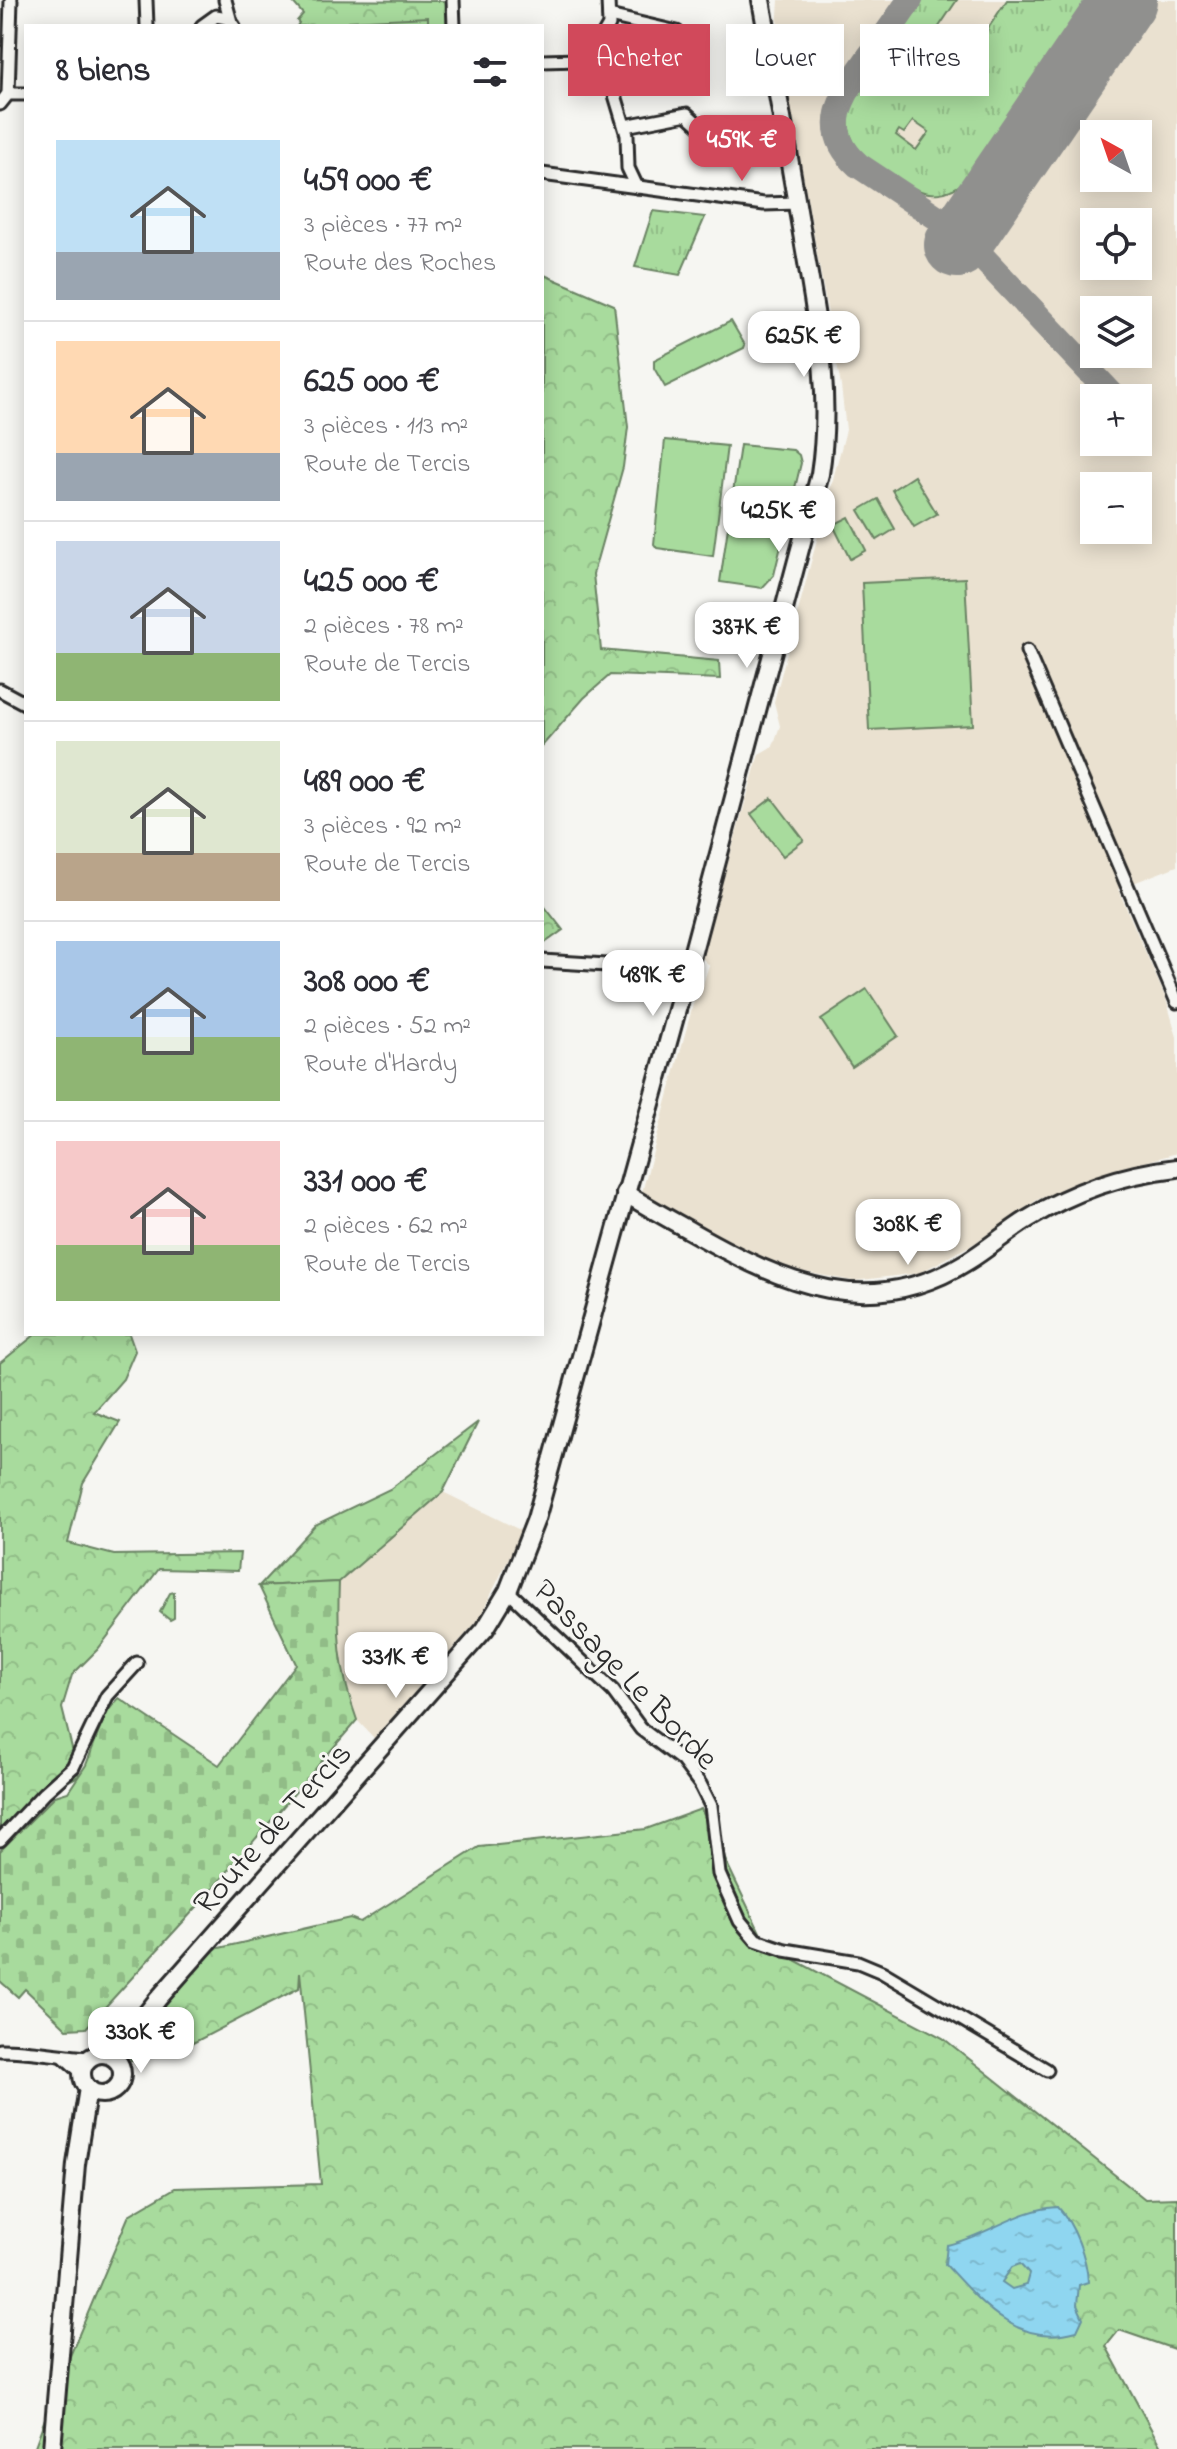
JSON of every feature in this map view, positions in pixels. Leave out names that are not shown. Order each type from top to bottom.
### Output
[{"type":"main road","name":"Route de Tercis","points":[[98,2072],[158,1999],[472,1644],[508,1591],[536,1519],[802,545],[825,441],[826,392],[798,203],[761,0]]},
{"type":"main road","points":[[625,1193],[752,1265],[795,1282],[823,1289],[887,1290],[920,1286],[967,1262],[1029,1218],[1091,1189],[1123,1177],[1177,1168]]},
{"type":"main road","points":[[52,2449],[76,2164],[84,2115],[98,2072]]},
{"type":"street","points":[[11,0],[4,99],[24,94]]},
{"type":"street","points":[[146,0],[147,24]]},
{"type":"street","points":[[225,0],[233,24]]},
{"type":"street","points":[[453,0],[454,24]]},
{"type":"street","points":[[544,61],[579,60],[594,51],[609,25],[608,0]]},
{"type":"street","points":[[205,24],[216,16],[222,16],[233,24]]},
{"type":"street","points":[[609,16],[643,24]]},
{"type":"street","points":[[615,96],[625,126],[628,168],[637,187]]},
{"type":"street","points":[[625,126],[687,114],[699,125]]},
{"type":"street","points":[[544,174],[764,204],[798,203]]},
{"type":"street","points":[[1027,651],[1177,1002]]},
{"type":"street","points":[[0,690],[24,703]]},
{"type":"street","points":[[544,961],[688,970]]},
{"type":"street","name":"Passage Le Borde","points":[[508,1591],[613,1691],[641,1729],[682,1760],[700,1784],[711,1806],[719,1874],[740,1921],[756,1940],[785,1950],[858,1962],[882,1972],[1047,2070]]},
{"type":"street","points":[[0,1840],[73,1767],[107,1696],[137,1663]]},
{"type":"street","points":[[0,2050],[34,2050],[62,2056],[98,2072]]},
{"type":"shaded area","points":[[779,0],[1177,0],[1177,866],[1118,889],[1166,999],[1177,1037],[1177,1153],[1091,1177],[1037,1200],[975,1243],[919,1273],[853,1281],[793,1270],[741,1248],[641,1196],[694,1001],[698,1000],[709,965],[701,957],[759,754],[773,746],[780,726],[774,702],[846,430],[841,386],[789,96],[844,96],[844,24],[777,24]]},
{"type":"shaded area","points":[[443,1492],[522,1531],[479,1619],[374,1738],[357,1720],[340,1663],[337,1636],[339,1582]]},
{"type":"green space","points":[[291,0],[448,1],[448,24],[298,24],[297,21],[303,14]]},
{"type":"green space","points":[[923,0],[957,0],[941,24],[906,24]]},
{"type":"green space","points":[[1007,0],[1088,0],[965,181],[952,189],[939,193],[925,192],[886,172],[856,146],[848,122],[850,106],[860,91],[860,96],[989,96],[989,27]],"holes":[[[913,121],[929,132],[916,150],[896,135],[899,130],[904,133]]]},
{"type":"green space","points":[[428,17],[428,24],[349,24],[349,21]]},
{"type":"green space","points":[[653,211],[705,217],[680,275],[635,267]]},
{"type":"green space","points":[[544,275],[614,305],[628,427],[623,467],[593,574],[601,650],[719,661],[720,679],[610,675],[584,698],[544,744]]},
{"type":"green space","points":[[731,321],[744,348],[665,387],[654,368],[654,360]]},
{"type":"green space","points":[[665,440],[727,446],[713,556],[657,548],[654,544]]},
{"type":"green space","points":[[740,445],[793,450],[799,455],[801,463],[774,575],[762,588],[720,582]]},
{"type":"green space","points":[[914,476],[937,514],[914,527],[892,490]]},
{"type":"green space","points":[[878,499],[895,529],[877,540],[859,510]]},
{"type":"green space","points":[[849,517],[866,550],[850,559],[833,525]]},
{"type":"green space","points":[[965,578],[973,725],[869,730],[862,583]]},
{"type":"green space","points":[[772,798],[804,840],[783,856],[751,814]]},
{"type":"green space","points":[[544,906],[563,930],[544,944]]},
{"type":"green space","points":[[867,989],[898,1036],[852,1067],[821,1020]]},
{"type":"green space","points":[[34,1336],[130,1336],[135,1351],[123,1379],[94,1412],[120,1422],[83,1483],[68,1543],[114,1555],[240,1553],[238,1571],[159,1569],[98,1649],[72,1675],[62,1708],[79,1776],[44,1793],[0,1840],[0,1363]]},
{"type":"green space","points":[[478,1422],[443,1492],[339,1582],[259,1586],[315,1525],[390,1489]]},
{"type":"green space","points":[[339,1582],[340,1652],[357,1720],[205,1898],[86,2028],[67,2029],[25,1989],[18,1997],[0,1981],[0,1851],[55,1796],[68,1792],[86,1765],[106,1713],[119,1698],[219,1765],[296,1664],[259,1586]]},
{"type":"green space","points":[[174,1592],[174,1618],[170,1620],[160,1612],[170,1593]]},
{"type":"green space","points":[[701,1809],[766,1945],[943,2038],[1145,2199],[1177,2198],[1177,2350],[1119,2330],[1106,2346],[1162,2449],[34,2449],[129,2215],[175,2188],[321,2184],[300,1972],[299,1988],[189,2045],[131,2060],[127,2049],[170,1992],[215,1949],[350,1918],[360,1922],[479,1847],[646,1829]]},
{"type":"water","points":[[1058,2207],[1069,2223],[1082,2252],[1088,2282],[1079,2285],[1077,2305],[1083,2318],[1077,2331],[1056,2335],[1019,2328],[1002,2319],[945,2264],[947,2245],[1043,2209]],"holes":[[[1020,2264],[1029,2274],[1026,2285],[1012,2289],[1002,2282],[1012,2267]]]},
{"type":"taxiway","points":[[910,0],[844,96],[837,123],[839,137],[845,151],[858,165],[953,228],[969,223],[985,200]]},
{"type":"taxiway","points":[[983,258],[1102,384]]},
{"type":"runway","points":[[957,245],[1124,0]]}]
